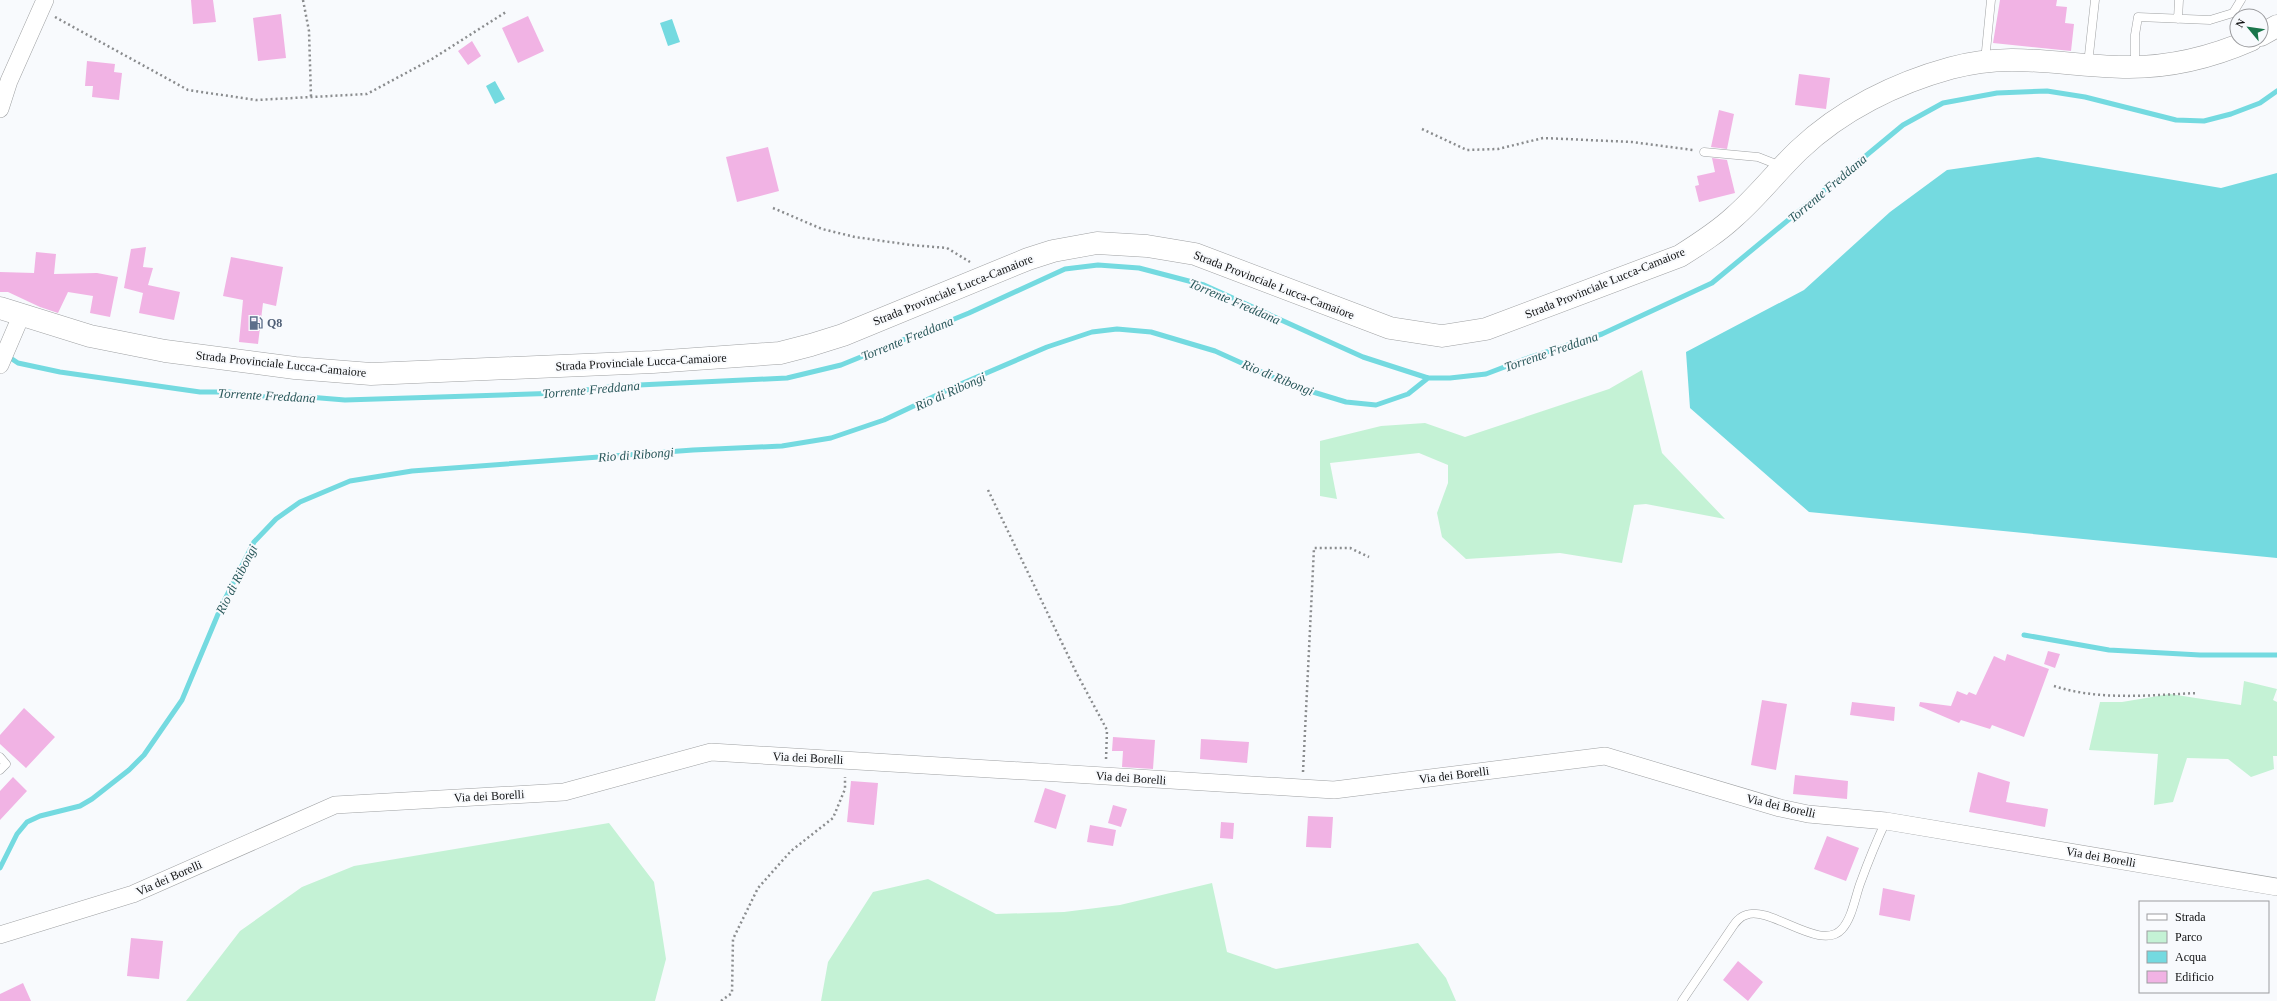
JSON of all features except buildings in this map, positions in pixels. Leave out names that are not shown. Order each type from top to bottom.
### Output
[{"type":"main road","name":"Strada Provinciale Lucca-Camaiore","points":[[0,308],[18,325],[230,360],[372,374],[653,362],[780,352],[811,345],[843,335],[1028,259],[1075,246],[1097,243],[1148,246],[1180,250],[1210,258],[1390,328],[1442,336],[1486,329],[1565,301],[1680,256],[1708,238],[1735,216],[1783,166],[1830,124],[1864,102],[1930,74],[1985,62],[2026,59],[2134,67],[2184,63],[2232,48]]},
{"type":"street","points":[[0,109],[9,81],[43,5]]},
{"type":"street","points":[[0,365],[18,325]]},
{"type":"street","name":"Via dei Borelli","points":[[0,935],[133,894],[335,805],[564,792],[711,752],[1334,790],[1605,756],[1780,808],[1808,814],[1886,821],[2277,887]]},
{"type":"lane","points":[[1985,62],[1991,0]]},
{"type":"lane","points":[[2088,64],[2095,0]]},
{"type":"lane","points":[[2178,19],[2179,0]]},
{"type":"lane","points":[[2134,67],[2135,35],[2138,17],[2210,20],[2233,13],[2241,0]]},
{"type":"lane","points":[[1704,152],[1758,157],[1783,166]]},
{"type":"lane","points":[[0,757],[6,764],[0,770]]},
{"type":"lane","points":[[1682,1001],[1731,929],[1740,918],[1748,914],[1759,914],[1823,936],[1835,934],[1842,930],[1850,915],[1874,845],[1886,821]]},
{"type":"path","points":[[304,0],[309,31],[311,97]]},
{"type":"path","points":[[43,5],[188,90],[256,100],[366,94],[432,59],[506,12]]},
{"type":"path","points":[[1422,129],[1467,150],[1498,149],[1543,138],[1632,142],[1704,152]]},
{"type":"path","points":[[773,208],[822,229],[855,237],[903,244],[947,248],[965,258],[986,276]]},
{"type":"path","points":[[988,490],[1077,674],[1107,730],[1105,776]]},
{"type":"path","points":[[1302,789],[1314,548],[1350,548],[1369,557]]},
{"type":"path","points":[[2054,686],[2068,690],[2124,696],[2198,693]]},
{"type":"path","points":[[721,1001],[732,993],[733,939],[758,888],[791,851],[833,818],[845,789],[847,761]]},
{"type":"green space","points":[[1642,370],[1662,453],[1725,519],[1646,504],[1634,505],[1622,563],[1560,553],[1466,559],[1442,537],[1437,513],[1448,483],[1448,465],[1419,453],[1330,463],[1337,499],[1320,496],[1320,441],[1381,426],[1425,423],[1465,437],[1609,389]]},
{"type":"green space","points":[[2244,681],[2277,689],[2273,700],[2277,702],[2277,756],[2273,756],[2274,769],[2251,777],[2228,759],[2187,758],[2173,802],[2154,805],[2158,754],[2089,750],[2100,702],[2122,702],[2170,694],[2241,705]]},
{"type":"green space","points":[[609,823],[654,882],[666,959],[655,1001],[186,1001],[240,931],[302,887],[354,866]]},
{"type":"green space","points":[[928,879],[996,914],[1064,912],[1120,905],[1212,883],[1227,952],[1276,969],[1418,943],[1446,978],[1456,1001],[821,1001],[828,962],[873,892]]},
{"type":"water","points":[[672,19],[680,42],[668,46],[660,23]]},
{"type":"water","points":[[495,81],[505,99],[495,104],[486,86]]},
{"type":"water","points":[[2038,157],[2221,188],[2277,173],[2277,558],[1809,512],[1690,408],[1686,352],[1804,290],[1890,212],[1947,170]]},
{"type":"waterway","name":"Torrente Freddana","points":[[6,355],[18,363],[60,372],[200,392],[229,392],[265,397],[296,396],[345,400],[561,393],[618,386],[787,378],[841,365],[969,313],[1065,269],[1098,265],[1139,268],[1204,285],[1363,357],[1428,378],[1450,378],[1486,374],[1528,358],[1602,334],[1712,283],[1903,125],[1943,103],[1997,93],[2047,91],[2085,97],[2176,120],[2204,121],[2231,114],[2260,103],[2277,91]]},
{"type":"waterway","name":"Rio di Ribongi","points":[[0,868],[17,834],[27,822],[40,816],[80,806],[92,799],[129,770],[144,755],[182,700],[221,607],[254,542],[276,519],[300,502],[350,481],[412,471],[693,450],[782,446],[831,438],[884,420],[956,386],[1047,347],[1092,332],[1117,329],[1151,332],[1215,351],[1290,385],[1346,402],[1376,405],[1408,394],[1428,378]]},
{"type":"waterway","points":[[2024,635],[2109,650],[2200,655],[2277,655]]},
{"type":"place","name":"Q8","points":[[256,323]]}]
